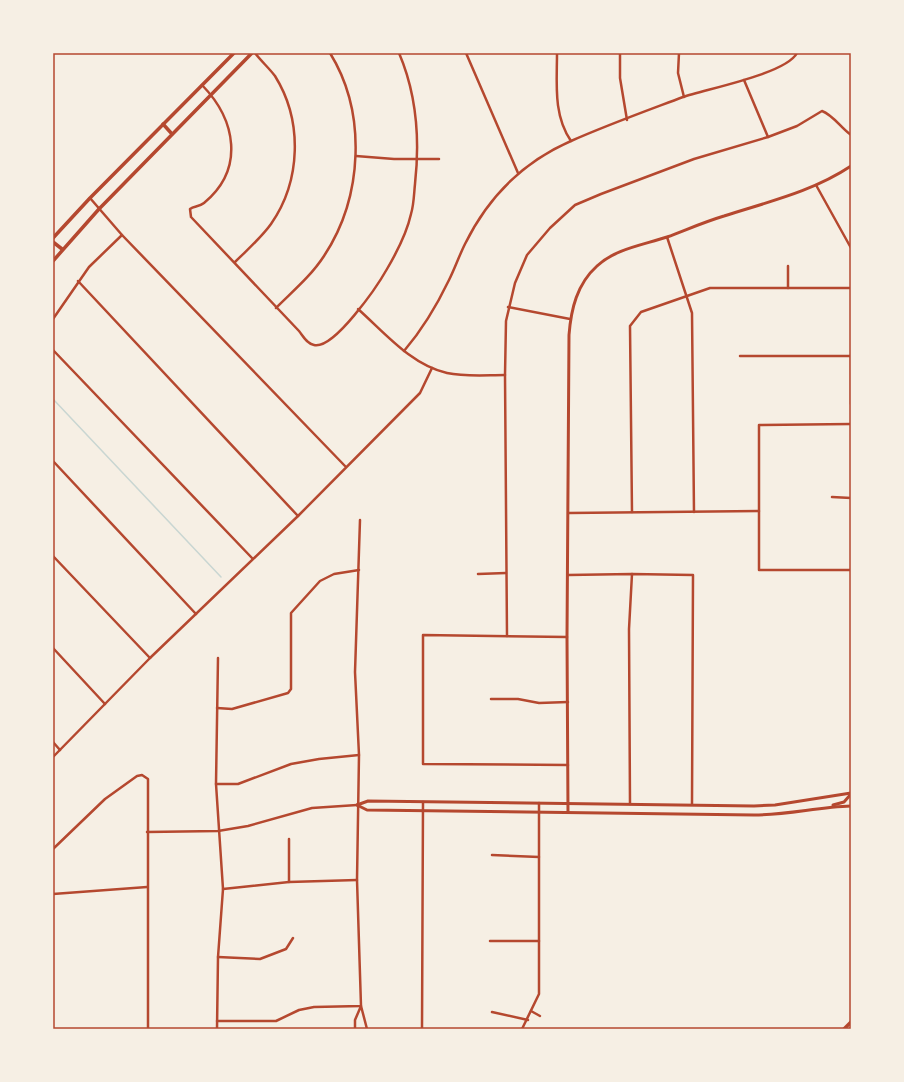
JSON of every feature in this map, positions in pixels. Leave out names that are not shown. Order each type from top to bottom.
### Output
[{"type":"main road","points":[[53,238],[90,198],[234,53]]},
{"type":"main road","points":[[53,260],[99,209],[210,94],[254,53]]},
{"type":"main road","points":[[163,124],[172,134]]},
{"type":"main road","points":[[53,242],[62,249]]},
{"type":"main road","points":[[844,1029],[851,1022]]},
{"type":"street","points":[[235,262],[262,235],[277,214],[290,182],[295,161],[293,123],[286,102],[274,75],[254,53]]},
{"type":"street","points":[[276,308],[316,268],[336,235],[347,205],[356,156],[354,127],[348,92],[337,65],[330,53]]},
{"type":"street","points":[[201,85],[210,94],[229,127],[232,152],[226,176],[203,204],[190,209],[190,213],[201,228],[235,262],[276,308],[299,330],[308,342],[313,345],[324,344],[344,327],[387,269],[411,214],[418,159],[417,120],[413,98],[399,53]]},
{"type":"street","points":[[466,53],[518,173]]},
{"type":"street","points":[[557,53],[556,82],[560,116],[564,132],[570,141]]},
{"type":"street","points":[[620,53],[620,78],[627,120]]},
{"type":"street","points":[[679,53],[678,73],[684,97]]},
{"type":"street","points":[[404,351],[415,339],[434,310],[471,233],[497,194],[518,173],[541,156],[570,141],[684,97],[773,70],[796,54]]},
{"type":"street","points":[[744,80],[768,137]]},
{"type":"street","points":[[507,636],[505,375],[508,307],[515,283],[527,256],[550,228],[576,205],[694,159],[768,137],[797,126],[822,111],[828,113],[841,128],[851,135]]},
{"type":"street","points":[[356,156],[439,159]]},
{"type":"street","points":[[568,812],[569,766],[567,637],[570,319],[575,299],[582,284],[596,266],[616,253],[667,237],[723,216],[765,204],[816,185],[851,166]]},
{"type":"street","points":[[816,185],[851,248]]},
{"type":"street","points":[[90,198],[122,235],[345,466]]},
{"type":"street","points":[[53,319],[78,281],[122,235]]},
{"type":"street","points":[[667,237],[692,313],[694,512]]},
{"type":"street","points":[[788,266],[788,288]]},
{"type":"street","points":[[78,281],[298,516]]},
{"type":"street","points":[[632,512],[630,326],[641,312],[710,288],[851,288]]},
{"type":"street","points":[[508,307],[570,319]]},
{"type":"street","points":[[358,309],[404,351],[432,368],[446,373],[463,375],[505,375]]},
{"type":"street","points":[[53,350],[252,558]]},
{"type":"street","points":[[740,356],[851,355],[851,404]]},
{"type":"street","points":[[53,757],[150,658],[252,558],[298,516],[345,466],[420,393],[432,368]]},
{"type":"street","points":[[851,424],[758,425],[759,570],[851,570]]},
{"type":"street","points":[[53,461],[196,614]]},
{"type":"street","points":[[832,498],[851,498]]},
{"type":"street","points":[[569,513],[694,512],[720,510],[759,511]]},
{"type":"street","points":[[360,520],[355,672],[359,755],[357,880],[361,1006],[367,1029]]},
{"type":"street","points":[[53,556],[150,658]]},
{"type":"street","points":[[218,708],[232,709],[288,693],[292,689],[291,614],[320,581],[334,574],[359,570]]},
{"type":"street","points":[[478,574],[506,573]]},
{"type":"street","points":[[630,804],[629,629],[632,574]]},
{"type":"street","points":[[568,575],[693,575],[692,804]]},
{"type":"street","points":[[567,637],[423,635],[423,764],[569,766]]},
{"type":"street","points":[[53,648],[105,704]]},
{"type":"street","points":[[218,658],[216,784],[223,889],[218,957],[218,1029]]},
{"type":"street","points":[[491,699],[518,699],[539,703],[568,702]]},
{"type":"street","points":[[53,742],[60,750]]},
{"type":"street","points":[[216,784],[238,784],[291,764],[319,759],[359,755]]},
{"type":"street","points":[[53,849],[106,799],[137,776],[142,775],[146,777],[149,784],[147,832],[148,1029]]},
{"type":"street","points":[[357,805],[367,810],[766,815],[844,802],[851,794]]},
{"type":"street","points":[[147,832],[194,833],[218,831],[248,826],[312,808],[357,805],[368,801],[775,805],[851,794]]},
{"type":"street","points":[[422,1029],[424,802]]},
{"type":"street","points":[[522,1029],[528,1020],[539,994],[539,803]]},
{"type":"street","points":[[826,806],[851,806]]},
{"type":"street","points":[[289,839],[289,882]]},
{"type":"street","points":[[492,855],[539,857]]},
{"type":"street","points":[[223,889],[289,882],[357,880]]},
{"type":"street","points":[[53,894],[147,887]]},
{"type":"street","points":[[218,957],[260,959],[286,949],[293,938]]},
{"type":"street","points":[[490,941],[539,941]]},
{"type":"street","points":[[217,1021],[276,1021],[299,1010],[314,1006],[361,1006]]},
{"type":"street","points":[[355,1029],[355,1020],[361,1006]]},
{"type":"street","points":[[531,1011],[540,1016]]},
{"type":"street","points":[[492,1012],[528,1020]]},
{"type":"waterway","points":[[53,399],[221,577]]}]
